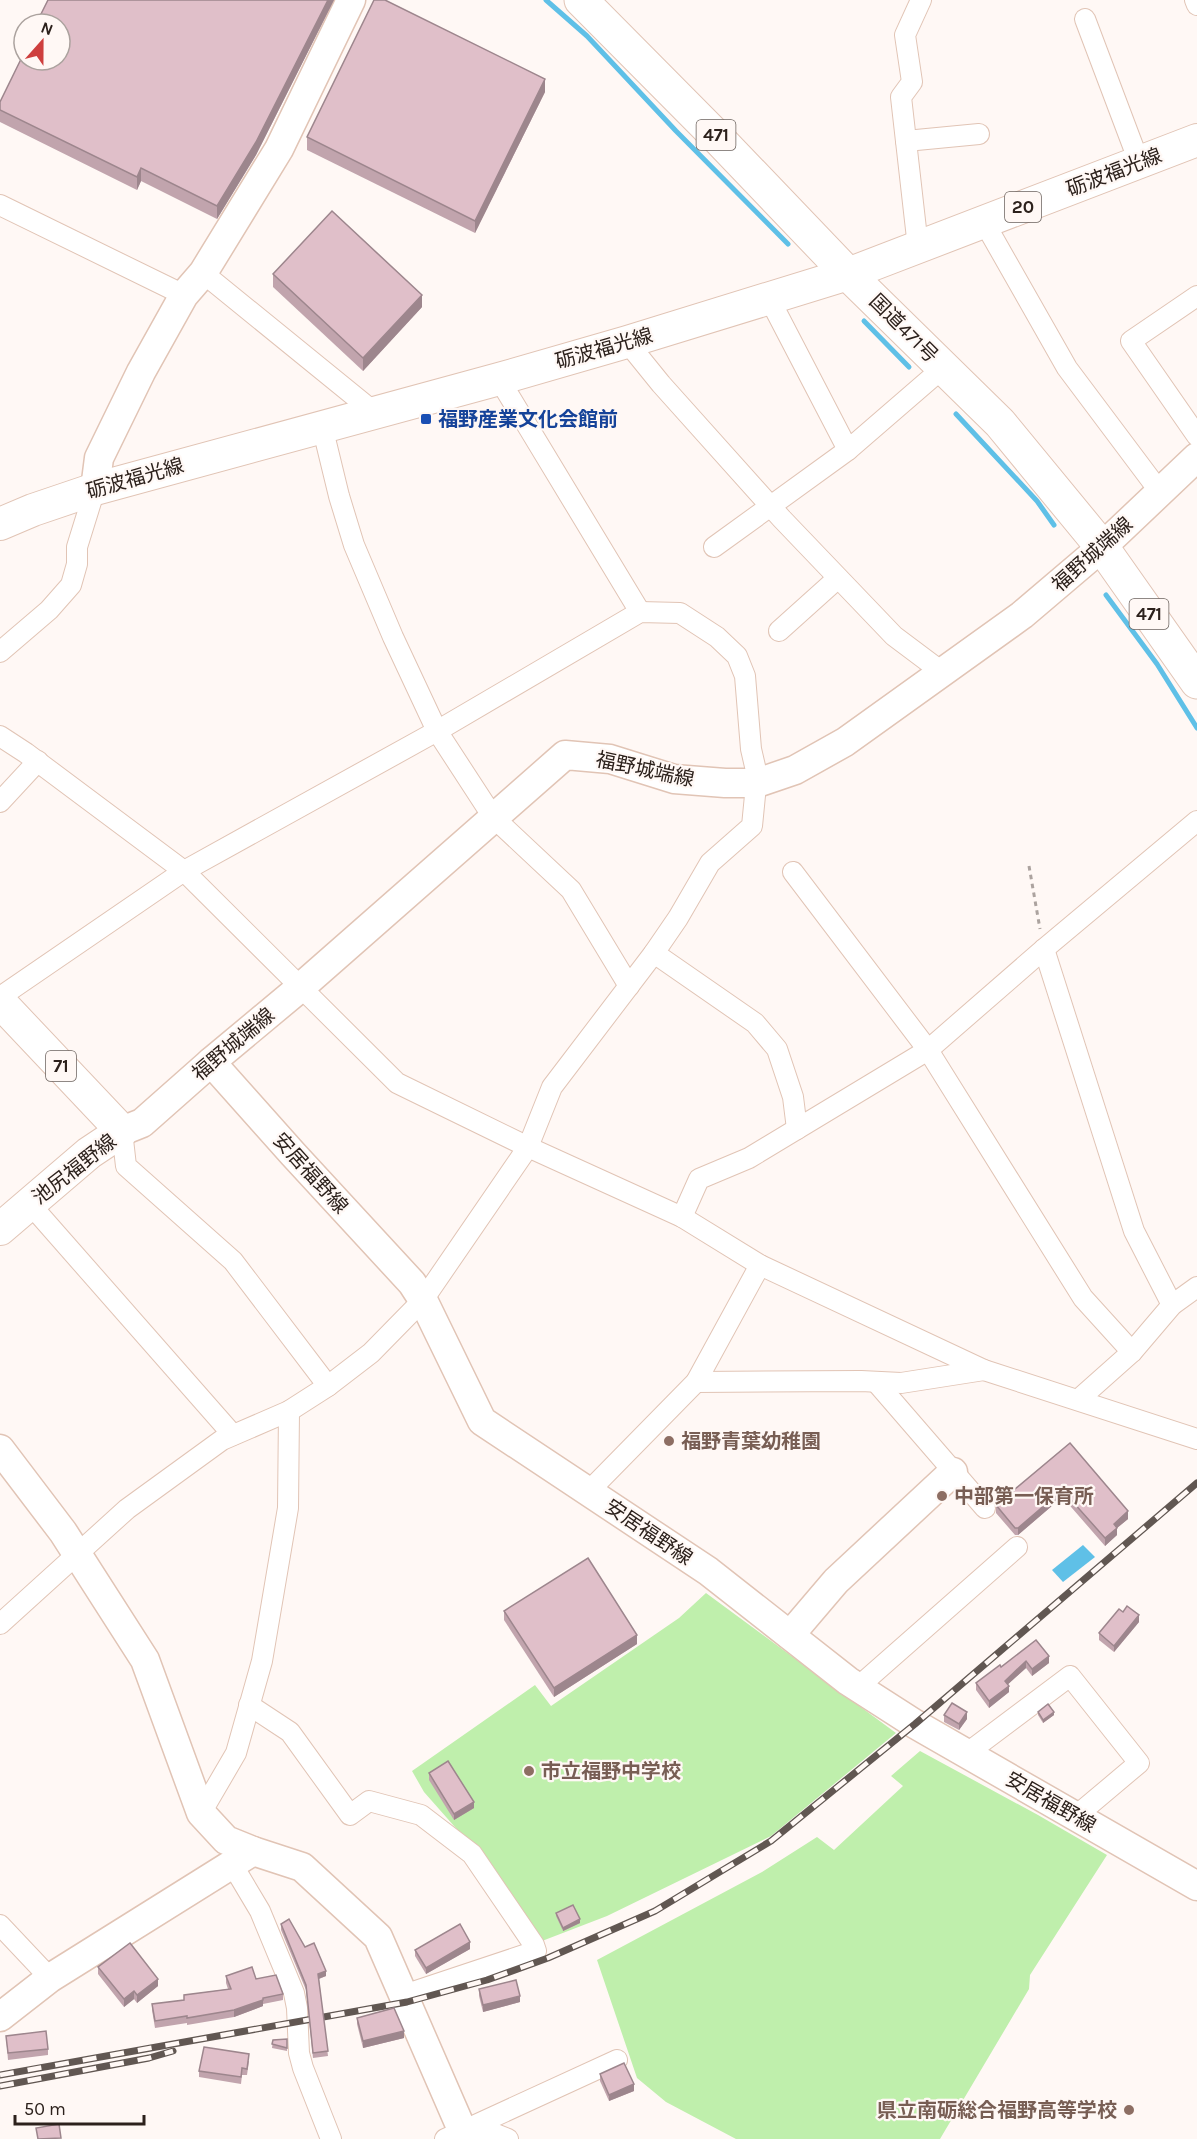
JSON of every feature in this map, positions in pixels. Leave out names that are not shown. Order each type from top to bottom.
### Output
[{"type":"highway","name":"国道471号","points":[[581,0],[848,274],[1000,423],[1102,547],[1197,682]]},
{"type":"main road","points":[[95,489],[99,458],[141,372],[184,295],[203,273],[279,149],[351,0]]},
{"type":"main road","name":"砺波福光線","points":[[0,524],[95,489],[499,379],[848,274],[1197,140]]},
{"type":"main road","name":"福野城端線","points":[[122,1131],[142,1123],[565,755],[610,759],[674,779],[757,783],[795,770],[845,742],[1022,615],[1102,547],[1197,458]]},
{"type":"main road","name":"池尻福野線","points":[[0,1002],[122,1131],[89,1153],[0,1229]]},
{"type":"main road","name":"安居福野線","points":[[211,1062],[412,1283],[423,1300],[482,1420],[708,1571],[858,1687],[966,1754],[1197,1886]]},
{"type":"main road","points":[[0,1449],[63,1532],[145,1660],[201,1813],[243,1858],[302,1867],[378,1937],[404,1995],[458,2136]]},
{"type":"main road","points":[[790,1635],[836,1581],[953,1472]]},
{"type":"main road","points":[[0,2017],[50,1978],[243,1858]]},
{"type":"street","points":[[918,247],[901,98],[912,82],[904,35],[921,0]]},
{"type":"street","points":[[1195,0],[1197,4]]},
{"type":"street","points":[[1085,19],[1139,162]]},
{"type":"street","points":[[906,141],[979,134]]},
{"type":"street","points":[[0,205],[184,295]]},
{"type":"street","points":[[984,222],[1066,368],[1160,492]]},
{"type":"street","points":[[203,273],[374,412]]},
{"type":"street","points":[[1197,296],[1131,341],[1197,436]]},
{"type":"street","points":[[769,298],[848,450]]},
{"type":"street","points":[[627,342],[661,384],[838,578],[894,636],[942,672]]},
{"type":"street","points":[[714,547],[848,450],[944,368]]},
{"type":"street","points":[[499,379],[640,612]]},
{"type":"street","points":[[322,426],[354,545],[436,730],[493,816],[571,890],[629,987]]},
{"type":"street","points":[[0,652],[49,610],[71,585],[77,564],[77,547],[95,489]]},
{"type":"street","points":[[779,630],[838,578]]},
{"type":"street","points":[[0,997],[184,871],[436,730],[640,612],[680,613],[717,638],[737,656],[745,676],[757,783],[752,826],[710,863],[678,918],[654,953],[552,1087],[528,1147],[423,1300],[371,1353],[328,1386],[289,1411],[222,1440],[127,1509],[0,1624]]},
{"type":"street","points":[[0,736],[38,761],[184,871],[397,1083],[528,1147],[682,1217],[760,1265],[984,1370],[1197,1439]]},
{"type":"street","points":[[0,802],[38,761]]},
{"type":"street","points":[[682,1217],[699,1179],[749,1158],[928,1050],[1197,821]]},
{"type":"street","points":[[793,872],[928,1050],[1083,1298],[1132,1352]]},
{"type":"street","points":[[1044,949],[1134,1231],[1172,1305]]},
{"type":"street","points":[[654,953],[755,1023],[777,1049],[793,1097],[797,1129]]},
{"type":"street","points":[[122,1131],[126,1167],[233,1261],[328,1386]]},
{"type":"street","points":[[30,1204],[232,1435]]},
{"type":"street","points":[[589,1491],[696,1382],[760,1265]]},
{"type":"street","points":[[1078,1400],[1132,1352],[1172,1305],[1197,1287]]},
{"type":"street","points":[[696,1382],[901,1383],[984,1370]]},
{"type":"street","points":[[876,1382],[986,1508]]},
{"type":"street","points":[[201,1813],[236,1753],[262,1661],[288,1508],[289,1411]]},
{"type":"street","points":[[858,1687],[1017,1547]]},
{"type":"street","points":[[966,1754],[1070,1676],[1139,1763],[1076,1816]]},
{"type":"street","points":[[249,1705],[290,1732],[350,1815],[369,1801],[421,1815],[472,1854],[534,1945],[536,1951],[404,1995]]},
{"type":"street","points":[[243,1858],[260,1911],[294,1993],[299,2053],[331,2139]]},
{"type":"street","points":[[0,1925],[50,1978]]},
{"type":"street","points":[[458,2136],[617,2060]]},
{"type":"street","points":[[458,2136],[493,2133],[508,2139]]},
{"type":"path","points":[[1029,866],[1044,949]]},
{"type":"green space","points":[[706,1593],[896,1733],[771,1836],[607,1916],[542,1941],[469,1843],[424,1792],[412,1771],[535,1685],[551,1706],[679,1618]]},
{"type":"green space","points":[[920,1751],[1107,1855],[1030,1975],[1029,1989],[940,2139],[736,2139],[666,2102],[637,2078],[597,1960],[762,1872],[817,1837],[834,1850],[903,1786],[891,1776]]},
{"type":"water","points":[[1083,1545],[1095,1557],[1063,1582],[1052,1570]]},
{"type":"building","points":[[48,0],[328,0],[256,142],[217,206],[141,168],[137,177],[0,110],[0,102],[15,72],[72,72],[72,12],[42,12]]},
{"type":"building","points":[[374,0],[385,0],[545,79],[475,221],[307,137]]},
{"type":"building","points":[[332,211],[422,295],[363,358],[273,274]]},
{"type":"building","points":[[1070,1443],[1128,1511],[1114,1524],[1117,1528],[1105,1538],[1065,1493],[1063,1495],[1060,1492],[1018,1528],[1015,1528],[996,1505]]},
{"type":"building","points":[[588,1558],[637,1635],[554,1688],[504,1611]]},
{"type":"building","points":[[1127,1606],[1139,1615],[1114,1646],[1099,1633],[1119,1609],[1123,1612]]},
{"type":"building","points":[[1036,1640],[1049,1656],[1032,1669],[1026,1661],[1005,1681],[1009,1686],[989,1701],[976,1683]]},
{"type":"building","points":[[952,1703],[967,1712],[959,1724],[944,1715]]},
{"type":"building","points":[[1048,1704],[1054,1712],[1043,1720],[1038,1712]]},
{"type":"building","points":[[448,1761],[474,1802],[454,1814],[429,1773]]},
{"type":"building","points":[[573,1905],[580,1919],[563,1928],[556,1913]]},
{"type":"building","points":[[289,1919],[305,1947],[314,1943],[326,1971],[318,1974],[328,2051],[313,2053],[306,1985],[281,1924]]},
{"type":"building","points":[[460,1924],[470,1942],[426,1968],[415,1950]]},
{"type":"building","points":[[130,1943],[158,1979],[137,1995],[134,1991],[124,1999],[98,1967]]},
{"type":"building","points":[[252,1967],[256,1979],[276,1975],[283,1994],[263,1998],[263,2000],[234,2010],[155,2021],[152,2004],[184,2000],[184,1995],[231,1989],[226,1976]]},
{"type":"building","points":[[516,1980],[520,1996],[483,2005],[479,1989]]},
{"type":"building","points":[[394,2008],[404,2031],[363,2041],[357,2018]]},
{"type":"building","points":[[46,2031],[48,2049],[8,2053],[6,2036]]},
{"type":"building","points":[[287,2039],[287,2048],[272,2044],[273,2040]]},
{"type":"building","points":[[204,2047],[249,2054],[247,2069],[242,2068],[241,2077],[199,2071]]},
{"type":"building","points":[[624,2063],[634,2084],[609,2095],[600,2074]]},
{"type":"building","points":[[59,2124],[61,2138],[38,2139],[36,2128]]},
{"type":"waterway","points":[[546,0],[587,36],[676,131],[788,244]]},
{"type":"waterway","points":[[864,321],[909,367]]},
{"type":"waterway","points":[[956,414],[1037,501],[1054,525]]},
{"type":"waterway","points":[[1106,595],[1157,664],[1197,728]]},
{"type":"railway","points":[[0,2075],[407,2002],[487,1980],[548,1958],[655,1911],[771,1841],[915,1724],[1197,1483]]},
{"type":"railway","points":[[0,2086],[149,2058],[173,2051]]},
{"type":"place","name":"福野産業文化会館前","points":[[426,419]]},
{"type":"place","name":"福野青葉幼稚園","points":[[669,1441]]},
{"type":"place","name":"中部第一保育所","points":[[942,1496]]},
{"type":"place","name":"市立福野中学校","points":[[529,1771]]},
{"type":"place","name":"県立南砺総合福野高等学校","points":[[1129,2110]]}]
